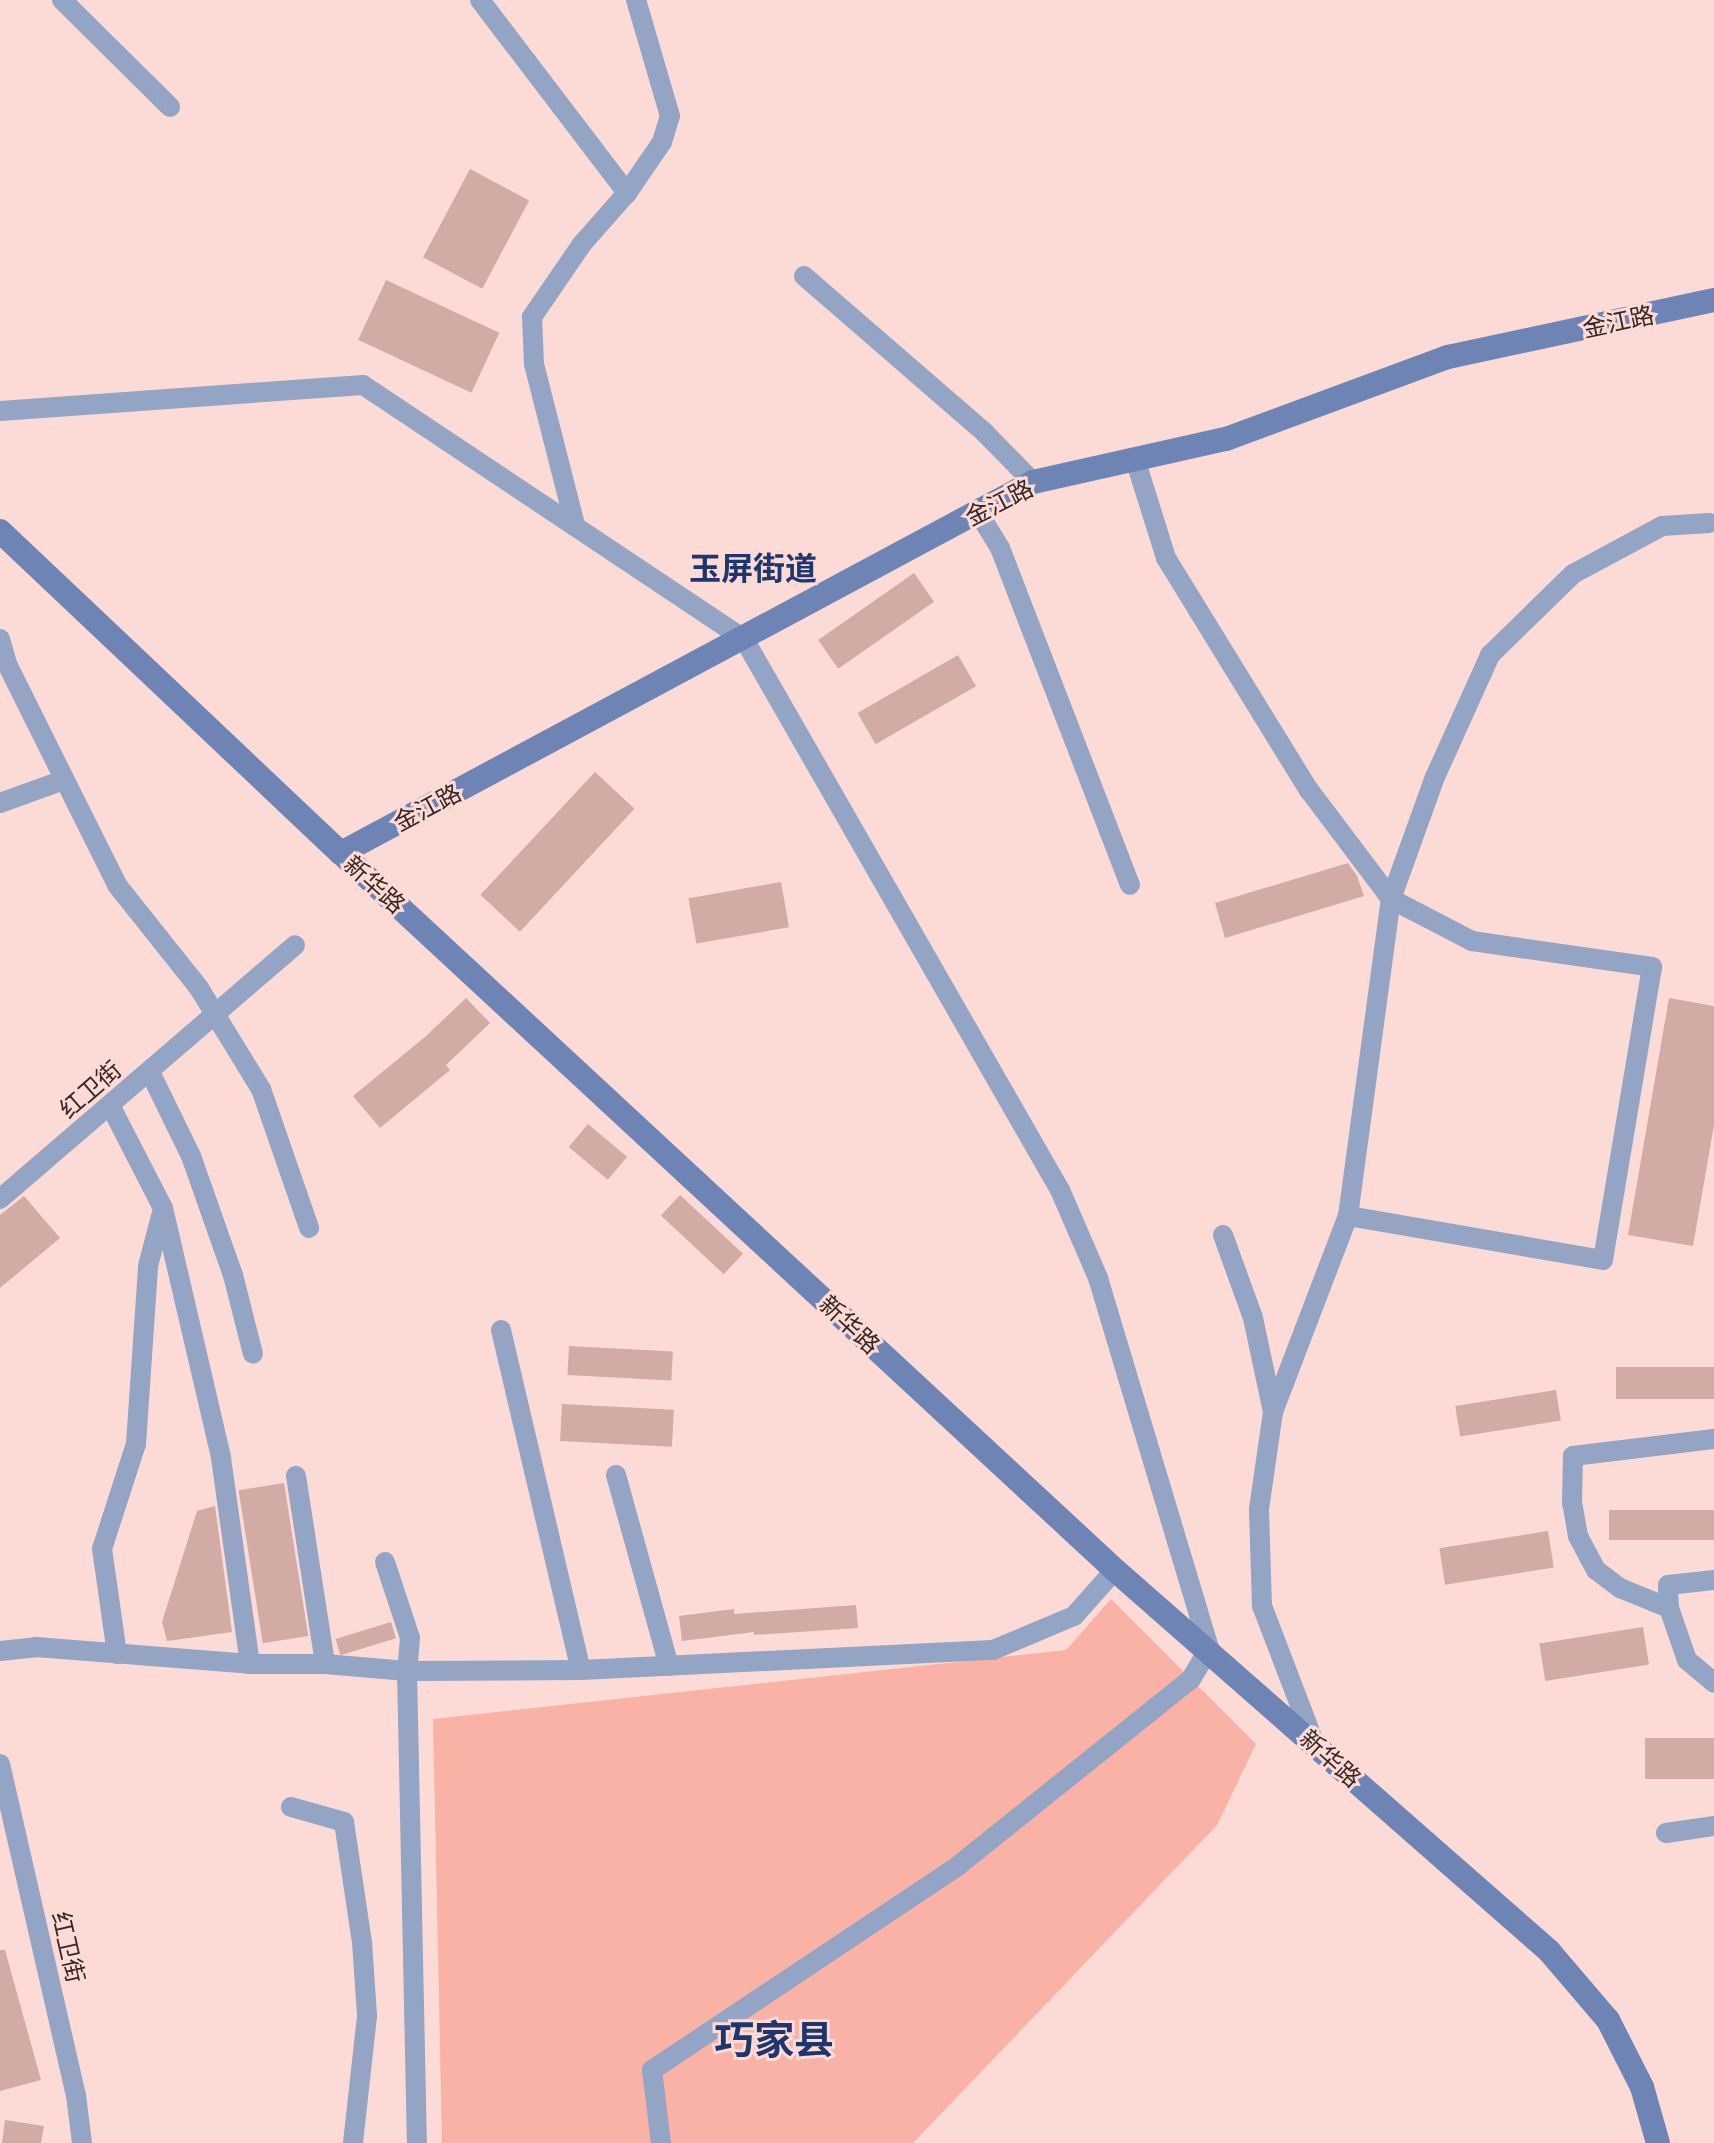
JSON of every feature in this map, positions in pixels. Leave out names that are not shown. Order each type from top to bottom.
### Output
[{"type":"street","points":[[62,0],[170,107]]},
{"type":"street","points":[[480,0],[627,193]]},
{"type":"street","points":[[575,525],[534,364],[532,317],[582,244],[627,193],[662,142],[670,116],[636,0]]},
{"type":"street","points":[[804,276],[985,433],[1033,482]]},
{"type":"street","name":"金江路","points":[[341,853],[1033,482],[1226,439],[1448,357],[1714,300]]},
{"type":"street","points":[[0,411],[363,385],[744,639],[1060,1190],[1098,1278],[1209,1649],[1191,1679],[958,1866],[652,2070],[661,2143]]},
{"type":"street","points":[[1135,459],[1166,558],[1309,790],[1391,899],[1472,941],[1652,967],[1603,1260],[1348,1216]]},
{"type":"street","points":[[978,512],[1000,548],[1130,885]]},
{"type":"street","points":[[1314,1742],[1262,1606],[1259,1509],[1273,1412],[1348,1216],[1391,899],[1435,777],[1490,655],[1573,574],[1662,526],[1709,523]]},
{"type":"street","name":"新华路","points":[[0,531],[341,853],[1115,1570],[1209,1649],[1549,1951],[1608,2020],[1642,2087],[1658,2143]]},
{"type":"street","points":[[0,639],[7,664],[117,885],[199,988],[261,1089],[309,1228]]},
{"type":"street","points":[[0,803],[64,780]]},
{"type":"street","name":"红卫街","points":[[0,1199],[111,1107],[295,945]]},
{"type":"street","points":[[150,1072],[191,1156],[233,1275],[253,1354]]},
{"type":"street","points":[[111,1107],[163,1208],[221,1458],[250,1664]]},
{"type":"street","points":[[117,1654],[102,1549],[136,1444],[148,1266],[163,1208]]},
{"type":"street","points":[[1223,1235],[1253,1318],[1273,1412]]},
{"type":"street","points":[[501,1330],[581,1670]]},
{"type":"street","points":[[1669,1608],[1620,1588],[1596,1570],[1578,1536],[1572,1503],[1573,1456],[1714,1439]]},
{"type":"street","points":[[616,1475],[669,1666]]},
{"type":"street","points":[[296,1476],[325,1664]]},
{"type":"street","points":[[385,1562],[410,1638],[407,1671],[417,2143]]},
{"type":"street","points":[[0,1651],[36,1647],[250,1664],[325,1664],[407,1671],[581,1670],[993,1650],[1074,1616],[1115,1570]]},
{"type":"street","points":[[1714,1580],[1668,1585],[1669,1608],[1687,1660],[1714,1683]]},
{"type":"street","name":"红卫街","points":[[0,1764],[76,2095],[82,2143]]},
{"type":"street","points":[[291,1807],[344,1822],[362,1942],[367,2016],[353,2143]]},
{"type":"street","points":[[1666,1833],[1714,1826]]},
{"type":"shaded area","points":[[1111,1599],[1256,1744],[1217,1825],[913,2143],[442,2143],[433,1719],[1066,1650]]},
{"type":"building","points":[[470,169],[529,200],[482,289],[423,257]]},
{"type":"building","points":[[386,280],[499,333],[471,393],[358,340]]},
{"type":"building","points":[[914,573],[934,602],[838,669],[818,640]]},
{"type":"building","points":[[958,655],[976,686],[876,744],[858,713]]},
{"type":"building","points":[[595,772],[634,809],[520,932],[480,895]]},
{"type":"building","points":[[1348,863],[1357,876],[1364,896],[1225,938],[1215,903]]},
{"type":"building","points":[[781,882],[789,927],[696,944],[688,898]]},
{"type":"building","points":[[466,998],[490,1023],[446,1065],[450,1070],[380,1128],[353,1096],[425,1037]]},
{"type":"building","points":[[1669,998],[1714,1006],[1714,1125],[1693,1246],[1628,1235]]},
{"type":"building","points":[[588,1124],[627,1157],[608,1180],[569,1147]]},
{"type":"building","points":[[680,1195],[743,1254],[724,1274],[661,1215]]},
{"type":"building","points":[[24,1196],[60,1238],[0,1288],[0,1215]]},
{"type":"building","points":[[569,1346],[673,1351],[671,1380],[567,1375]]},
{"type":"building","points":[[1616,1367],[1714,1367],[1714,1399],[1616,1399]]},
{"type":"building","points":[[1556,1390],[1561,1421],[1460,1437],[1455,1406]]},
{"type":"building","points":[[562,1404],[674,1410],[672,1447],[560,1441]]},
{"type":"building","points":[[284,1483],[308,1636],[263,1643],[239,1490]]},
{"type":"building","points":[[215,1506],[232,1632],[167,1641],[162,1622],[197,1511]]},
{"type":"building","points":[[1609,1510],[1714,1510],[1714,1540],[1609,1540]]},
{"type":"building","points":[[1548,1531],[1554,1568],[1445,1585],[1439,1548]]},
{"type":"building","points":[[856,1605],[858,1628],[754,1635],[754,1632],[682,1641],[679,1616],[734,1609],[734,1614]]},
{"type":"building","points":[[391,1622],[396,1638],[341,1655],[336,1639]]},
{"type":"building","points":[[1643,1627],[1649,1665],[1545,1681],[1539,1643]]},
{"type":"building","points":[[1645,1738],[1714,1738],[1714,1779],[1645,1779]]},
{"type":"building","points":[[0,1950],[5,1950],[41,2080],[0,2091]]},
{"type":"building","points":[[5,2120],[44,2126],[41,2143],[2,2143]]},
{"type":"district","name":"玉屏街道","points":[[753,567]]},
{"type":"district","name":"巧家县","points":[[774,2038]]}]
